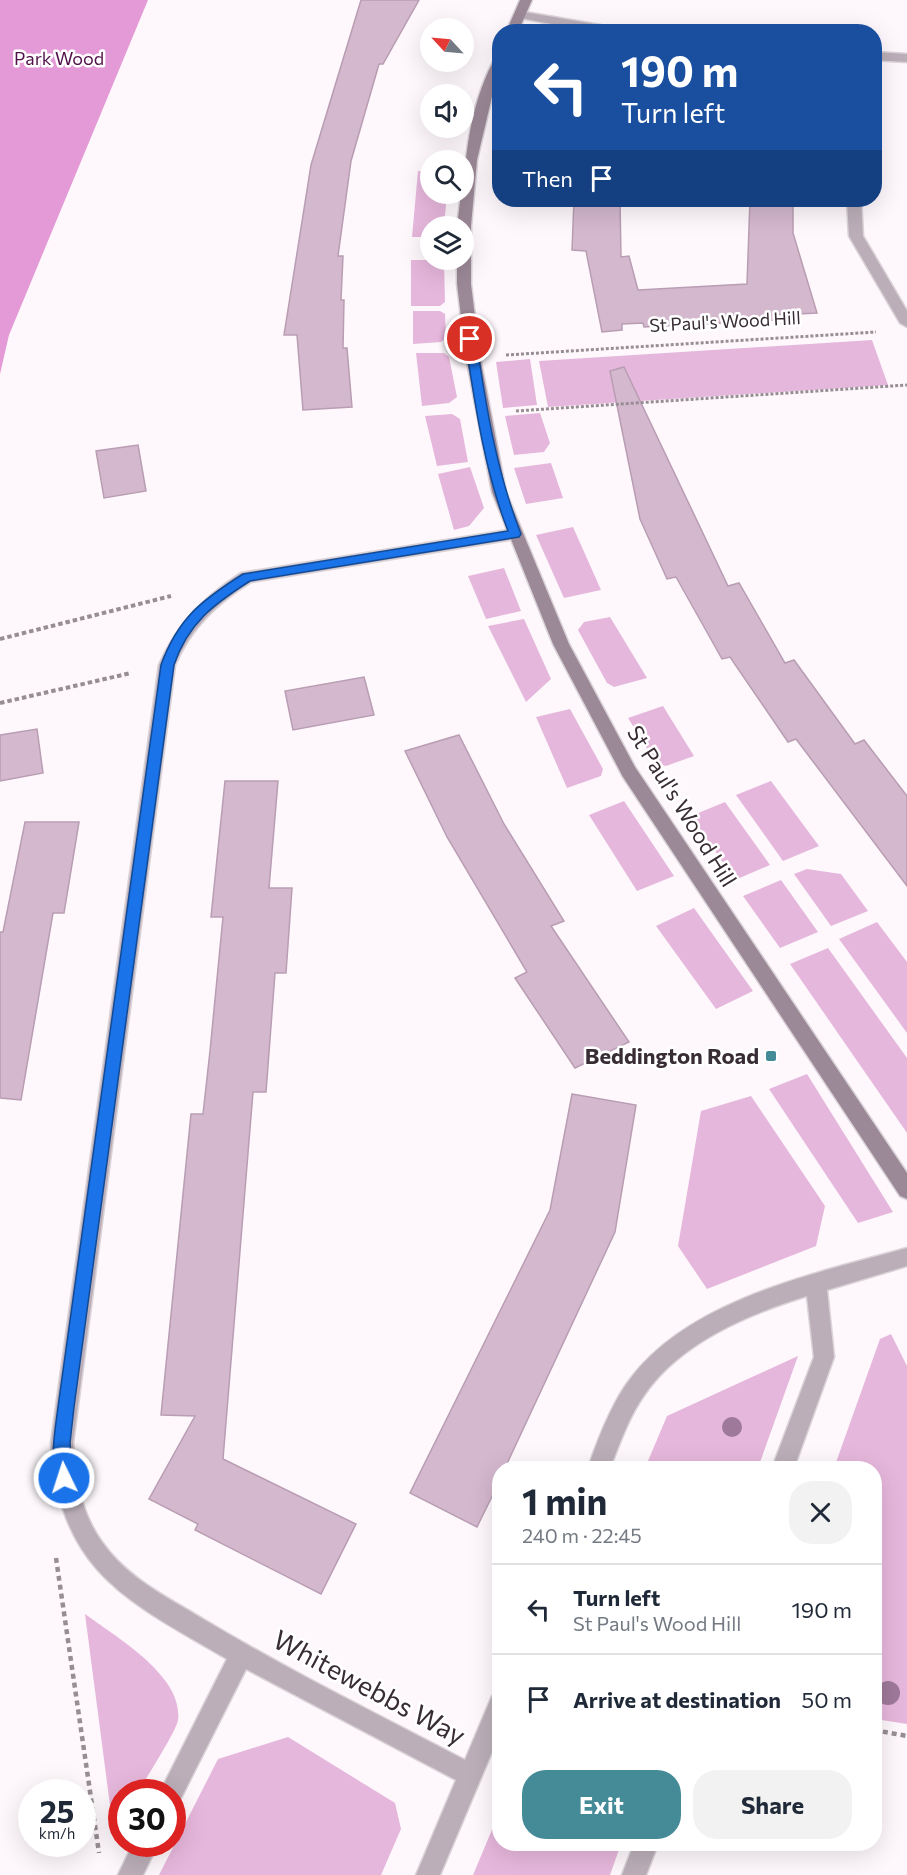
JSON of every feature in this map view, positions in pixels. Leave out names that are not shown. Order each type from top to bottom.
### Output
[{"type":"street","points":[[515,24],[526,0]]},
{"type":"street","points":[[519,15],[571,24]]},
{"type":"street","points":[[882,56],[907,58]]},
{"type":"street","name":"St Paul's Wood Hill","points":[[492,79],[471,160],[464,226],[464,284],[472,357],[499,492],[561,644],[629,772],[907,1190]]},
{"type":"street","points":[[854,207],[856,236],[907,323]]},
{"type":"street","name":"Whitewebbs Way","points":[[470,1775],[241,1655],[126,1584],[105,1563],[87,1539],[74,1512],[63,1464],[62,1443],[167,665],[174,648],[195,616],[210,601],[247,577],[515,534]]},
{"type":"street","points":[[602,1461],[620,1418],[638,1385],[662,1360],[696,1333],[735,1313],[816,1284],[907,1257]]},
{"type":"street","points":[[786,1461],[824,1357],[816,1284]]},
{"type":"street","name":"Whitewebbs Way","points":[[178,1779],[241,1655]]},
{"type":"street","points":[[428,1875],[492,1723]]},
{"type":"street","points":[[634,1875],[643,1851]]},
{"type":"street","points":[[130,1875],[139,1857]]},
{"type":"path","name":"St Paul's Wood Hill","points":[[472,357],[884,332]]},
{"type":"path","points":[[482,414],[907,385]]},
{"type":"path","points":[[0,639],[180,594]]},
{"type":"path","points":[[0,703],[167,665]]},
{"type":"path","points":[[54,1550],[101,1863]]},
{"type":"path","points":[[882,1731],[907,1736]]},
{"type":"shaded area","points":[[418,171],[420,171],[420,204],[446,204],[445,216],[420,216],[420,237],[412,237]]},
{"type":"shaded area","points":[[411,260],[420,260],[420,270],[444,270],[445,302],[440,306],[411,306]]},
{"type":"shaded area","points":[[413,311],[440,311],[445,314],[446,338],[441,342],[413,344]]},
{"type":"shaded area","points":[[872,340],[888,385],[548,407],[539,361]]},
{"type":"shaded area","points":[[416,353],[444,353],[449,357],[457,397],[449,403],[422,406]]},
{"type":"shaded area","points":[[530,359],[537,405],[503,408],[496,362]]},
{"type":"shaded area","points":[[540,413],[550,443],[544,452],[514,455],[505,416]]},
{"type":"shaded area","points":[[452,414],[460,419],[468,462],[437,466],[425,416]]},
{"type":"shaded area","points":[[551,463],[563,498],[526,504],[514,468]]},
{"type":"shaded area","points":[[470,467],[484,508],[469,526],[454,530],[438,474]]},
{"type":"shaded area","points":[[573,527],[601,590],[564,598],[536,535]]},
{"type":"shaded area","points":[[504,568],[521,611],[486,619],[468,576]]},
{"type":"shaded area","points":[[610,617],[647,678],[614,687],[607,683],[578,630],[584,622]]},
{"type":"shaded area","points":[[524,619],[551,679],[526,702],[488,626]]},
{"type":"shaded area","points":[[663,706],[694,756],[666,766],[656,763],[628,718]]},
{"type":"shaded area","points":[[570,709],[603,769],[601,776],[567,788],[536,717]]},
{"type":"shaded area","points":[[771,781],[819,846],[783,861],[736,795]]},
{"type":"shaded area","points":[[624,801],[674,876],[637,891],[589,815]]},
{"type":"shaded area","points":[[725,802],[770,865],[735,880],[691,816]]},
{"type":"shaded area","points":[[807,869],[841,874],[868,911],[831,926],[794,874]]},
{"type":"shaded area","points":[[781,880],[818,932],[780,948],[743,896]]},
{"type":"shaded area","points":[[694,908],[753,991],[716,1009],[656,926]]},
{"type":"shaded area","points":[[877,922],[907,962],[907,1033],[839,939]]},
{"type":"shaded area","points":[[828,948],[907,1058],[907,1133],[790,964]]},
{"type":"shaded area","points":[[807,1074],[893,1212],[858,1223],[769,1089]]},
{"type":"shaded area","points":[[751,1096],[825,1206],[816,1246],[707,1289],[678,1246],[701,1111]]},
{"type":"shaded area","points":[[891,1334],[907,1366],[907,1724],[882,1720],[882,1461],[836,1461],[880,1339]]},
{"type":"shaded area","points":[[798,1356],[760,1461],[648,1461],[667,1416]]},
{"type":"shaded area","points":[[85,1614],[145,1659],[170,1688],[177,1704],[176,1725],[146,1779],[108,1779],[108,1790]]},
{"type":"shaded area","points":[[288,1737],[395,1803],[401,1829],[381,1875],[159,1875],[168,1857],[186,1857],[186,1822],[218,1759]]},
{"type":"shaded area","points":[[492,1830],[492,1851],[619,1851],[610,1875],[473,1875]]},
{"type":"green space","name":"Park Wood","points":[[0,0],[148,0],[9,335],[0,374]]},
{"type":"building","points":[[361,0],[419,0],[383,64],[379,64],[351,161],[338,256],[343,256],[341,300],[344,300],[343,348],[347,348],[352,407],[303,410],[297,335],[284,335],[311,165]]},
{"type":"building","points":[[574,207],[620,207],[621,257],[629,256],[638,290],[747,284],[750,207],[793,207],[793,233],[817,313],[776,315],[778,320],[644,327],[643,323],[622,324],[622,330],[602,332],[586,251],[572,250]]},
{"type":"building","points":[[624,367],[728,586],[739,583],[785,663],[794,660],[855,744],[864,740],[907,796],[907,886],[796,739],[788,742],[730,657],[722,659],[676,577],[667,579],[640,519],[610,371]]},
{"type":"building","points":[[138,445],[146,491],[104,498],[96,451]]},
{"type":"building","points":[[364,677],[374,715],[293,730],[285,691]]},
{"type":"building","points":[[37,729],[43,773],[0,781],[0,735]]},
{"type":"building","points":[[459,735],[504,824],[564,921],[551,926],[629,1042],[575,1068],[515,978],[527,972],[447,837],[405,751]]},
{"type":"building","points":[[225,781],[278,781],[269,888],[292,888],[286,973],[275,973],[266,1092],[253,1092],[223,1459],[356,1524],[321,1594],[195,1530],[198,1524],[149,1499],[195,1416],[161,1415],[191,1114],[203,1114],[210,1051],[223,917],[211,917]]},
{"type":"building","points":[[25,822],[79,822],[64,913],[53,913],[21,1100],[0,1098],[0,932],[3,932]]},
{"type":"building","points":[[572,1094],[636,1105],[615,1232],[508,1461],[492,1461],[492,1496],[477,1527],[410,1493],[550,1210]]},
{"type":"place","name":"Beddington Road","points":[[771,1056]]},
{"type":"route","points":[[64,1478],[62,1443],[66,1407],[167,665],[183,631],[195,616],[210,601],[247,577],[515,534],[499,492],[482,414],[470,339]]}]
